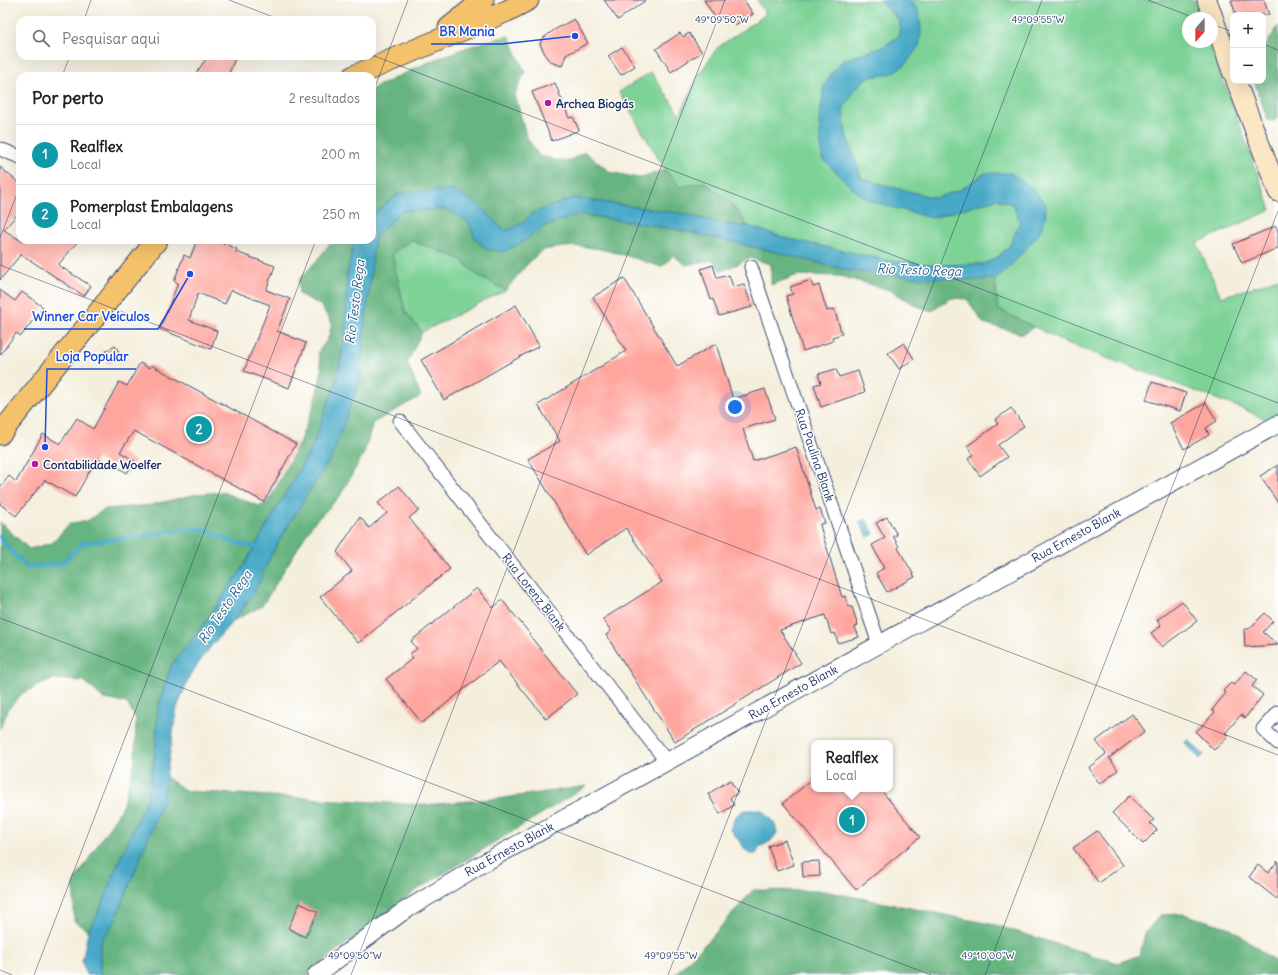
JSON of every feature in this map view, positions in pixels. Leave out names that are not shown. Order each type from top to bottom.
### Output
[{"type":"main road","points":[[429,44],[483,0]]},
{"type":"main road","points":[[363,72],[507,11],[528,0]]},
{"type":"main road","points":[[1207,0],[1230,65]]},
{"type":"main road","points":[[1237,84],[1278,192]]},
{"type":"main road","points":[[0,434],[153,244]]},
{"type":"street","points":[[0,149],[16,155]]},
{"type":"street","name":"Rua Paulina Blank","points":[[751,267],[880,644]]},
{"type":"street","name":"Rua Lorenz Blank","points":[[400,421],[667,762]]},
{"type":"street","name":"Rua Ernesto Blank","points":[[316,975],[366,938],[442,888],[1278,424]]},
{"type":"street","points":[[1278,712],[1263,729],[1278,743]]},
{"type":"green space","points":[[757,0],[880,0],[900,22],[899,36],[883,47],[843,60],[822,158],[851,187],[870,201],[932,218],[996,199],[1013,204],[1020,221],[1010,245],[998,257],[984,264],[938,265],[890,261],[785,238],[748,226],[730,202],[680,187],[665,170],[619,92],[651,72],[680,115],[698,76],[717,48],[766,14]]},
{"type":"green space","points":[[911,0],[1195,0],[1199,12],[1182,12],[1182,48],[1211,48],[1271,210],[1197,243],[1221,297],[1278,278],[1278,416],[1269,421],[1243,409],[1067,343],[998,309],[995,279],[1009,268],[1045,220],[985,173],[960,190],[935,198],[862,179],[846,135],[843,109],[857,87],[868,77],[890,74],[919,12]]},
{"type":"green space","points":[[1278,26],[1278,119],[1268,121],[1255,84],[1266,84],[1266,45]]},
{"type":"green space","points":[[509,36],[525,72],[515,94],[526,136],[539,156],[566,162],[585,152],[610,172],[638,178],[665,170],[680,187],[704,182],[730,202],[748,226],[727,225],[684,214],[573,198],[533,213],[523,223],[504,232],[492,220],[399,193],[376,212],[376,87],[422,65],[456,51]]},
{"type":"green space","points":[[446,209],[468,221],[475,238],[503,252],[524,241],[545,226],[580,214],[676,229],[850,271],[972,280],[995,279],[998,309],[1034,327],[1023,334],[983,323],[967,299],[951,298],[932,311],[915,305],[890,290],[840,276],[798,275],[771,285],[771,264],[749,258],[721,271],[713,260],[686,265],[673,255],[661,267],[596,248],[556,248],[540,252],[524,268],[506,290],[481,278],[460,259],[410,240],[392,254],[405,311],[422,332],[407,363],[421,396],[373,423],[364,453],[340,496],[312,525],[262,606],[233,621],[254,593],[272,553],[332,456],[370,280],[371,258],[374,244],[376,244],[376,236],[401,211]]},
{"type":"green space","points":[[411,240],[460,259],[481,278],[506,290],[422,332],[405,311],[392,253]]},
{"type":"green space","points":[[330,244],[353,244],[347,275],[345,333],[337,379],[312,447],[242,569],[204,624],[171,666],[158,708],[156,747],[148,796],[113,875],[103,904],[88,931],[74,921],[74,882],[122,807],[135,761],[136,719],[127,703],[104,699],[84,681],[54,679],[23,693],[9,708],[0,729],[0,522],[29,549],[52,543],[70,523],[87,521],[105,509],[151,505],[197,494],[222,492],[259,506],[267,504],[299,443],[314,405],[322,371],[318,352],[328,339],[332,323],[320,305],[299,294],[299,280]]},
{"type":"green space","points":[[166,777],[186,791],[424,805],[504,798],[587,786],[420,888],[325,960],[308,975],[102,975],[100,972],[100,942],[115,921],[162,803]]},
{"type":"green space","points":[[753,890],[825,891],[995,925],[1118,963],[1140,955],[1145,933],[1160,915],[1183,914],[1231,928],[1278,964],[1278,975],[674,975],[711,938]]},
{"type":"water","name":"Rio Testo Rega","points":[[880,0],[911,0],[919,12],[921,31],[919,46],[905,65],[890,74],[868,77],[857,87],[843,109],[846,135],[862,179],[935,198],[960,190],[985,173],[1011,173],[1030,187],[1046,204],[1045,220],[1038,235],[1009,268],[995,279],[972,280],[910,277],[850,271],[676,229],[580,214],[545,226],[524,241],[503,252],[487,249],[475,238],[468,221],[446,209],[401,211],[376,236],[376,212],[399,193],[451,190],[477,203],[505,231],[523,223],[533,213],[573,198],[684,214],[727,225],[748,226],[785,238],[890,261],[938,265],[984,264],[998,257],[1010,245],[1020,222],[1013,204],[996,199],[932,218],[870,201],[851,187],[822,158],[819,122],[824,87],[831,74],[843,60],[883,47],[899,36],[900,21]]},
{"type":"water","name":"Rio Testo Rega","points":[[353,244],[374,244],[359,382],[332,456],[272,553],[254,593],[190,675],[177,708],[162,803],[115,921],[100,942],[100,972],[102,975],[86,975],[82,962],[88,931],[103,904],[113,875],[148,796],[156,747],[158,708],[171,666],[204,624],[242,569],[312,447],[337,379],[345,333],[347,275]]},
{"type":"water","points":[[866,519],[874,534],[868,537],[859,522]]},
{"type":"water","points":[[1188,739],[1204,755],[1200,759],[1185,743]]},
{"type":"water","points":[[744,810],[762,810],[775,824],[777,833],[771,841],[760,847],[756,854],[749,854],[730,829],[736,816]]},
{"type":"building","points":[[604,0],[646,0],[618,20]]},
{"type":"building","points":[[704,0],[744,0],[753,14],[735,25],[728,15],[718,22]]},
{"type":"building","points":[[1231,0],[1264,0],[1269,15],[1266,15],[1266,12],[1235,12]]},
{"type":"building","points":[[574,19],[588,43],[566,55],[562,66],[553,63],[547,58],[540,44],[542,39],[554,30]]},
{"type":"building","points":[[680,33],[683,37],[689,33],[702,52],[671,72],[656,49]]},
{"type":"building","points":[[622,47],[635,66],[621,75],[608,56]]},
{"type":"building","points":[[205,60],[234,60],[230,72],[197,72]]},
{"type":"building","points":[[555,83],[569,118],[573,117],[579,130],[552,141],[532,92]]},
{"type":"building","points":[[0,167],[16,181],[16,216],[4,230],[16,238],[16,244],[76,244],[58,265],[91,286],[84,296],[21,254],[0,280]]},
{"type":"building","points":[[1276,226],[1278,232],[1278,248],[1242,263],[1233,244]]},
{"type":"building","points":[[195,244],[225,244],[237,249],[236,252],[275,266],[266,290],[290,299],[277,331],[306,343],[289,388],[244,371],[270,305],[231,290],[225,304],[198,293],[189,320],[217,331],[211,349],[160,329],[178,283],[174,281],[184,255],[190,258]]},
{"type":"building","points":[[713,265],[717,278],[729,275],[733,287],[744,284],[752,307],[719,316],[713,299],[711,300],[701,269]]},
{"type":"building","points":[[624,278],[677,366],[716,344],[733,399],[765,389],[775,419],[743,429],[753,461],[796,447],[816,510],[820,509],[825,523],[820,524],[821,529],[842,597],[845,596],[849,607],[852,607],[858,625],[855,627],[859,637],[838,643],[835,633],[831,634],[825,615],[780,630],[801,663],[675,742],[606,635],[611,631],[603,619],[662,582],[626,528],[586,555],[528,459],[560,441],[538,405],[626,351],[593,297]]},
{"type":"building","points":[[811,280],[813,287],[819,285],[827,311],[834,309],[842,334],[832,337],[833,341],[803,351],[786,296],[793,294],[790,287]]},
{"type":"building","points":[[0,290],[15,301],[22,292],[43,307],[21,336],[16,333],[0,355]]},
{"type":"building","points":[[516,305],[539,346],[444,400],[421,360]]},
{"type":"building","points":[[904,343],[914,359],[899,369],[888,353]]},
{"type":"building","points":[[115,346],[121,356],[109,363],[103,353]]},
{"type":"building","points":[[140,363],[149,368],[151,365],[296,444],[264,502],[134,431],[120,452],[135,461],[127,473],[112,463],[110,467],[97,458],[75,497],[45,480],[16,516],[0,504],[0,487],[9,476],[16,482],[43,434],[60,444],[77,418],[93,429],[119,382],[127,386]]},
{"type":"building","points":[[836,369],[839,377],[858,371],[865,392],[821,407],[814,385],[821,383],[818,374]]},
{"type":"building","points":[[1152,382],[1186,393],[1180,411],[1146,400]]},
{"type":"building","points":[[1206,403],[1217,421],[1206,428],[1209,435],[1184,449],[1170,423]]},
{"type":"building","points":[[1011,408],[1024,426],[998,445],[1007,457],[980,476],[968,459],[974,455],[967,446],[998,424],[995,420]]},
{"type":"building","points":[[1278,465],[1278,503],[1260,476]]},
{"type":"building","points":[[399,486],[419,510],[409,518],[450,569],[358,643],[320,597],[352,571],[337,552],[360,517],[369,528],[387,513],[378,503]]},
{"type":"building","points":[[887,517],[897,535],[893,536],[899,547],[898,548],[915,577],[887,592],[876,573],[884,568],[872,545],[885,538],[876,523]]},
{"type":"building","points":[[477,588],[493,608],[502,600],[577,694],[546,719],[499,661],[422,723],[386,679],[413,658],[410,654],[417,649],[411,641]]},
{"type":"building","points":[[1182,601],[1197,621],[1162,647],[1151,633],[1161,626],[1157,620]]},
{"type":"building","points":[[1265,613],[1273,621],[1263,632],[1278,645],[1245,647],[1244,629],[1249,629]]},
{"type":"building","points":[[1246,671],[1257,680],[1252,686],[1263,695],[1245,718],[1241,715],[1225,733],[1229,736],[1214,750],[1196,732],[1215,712],[1212,710],[1226,693],[1223,691],[1231,683],[1234,685]]},
{"type":"building","points":[[1132,714],[1145,731],[1109,758],[1118,770],[1100,784],[1088,768],[1106,754],[1096,741]]},
{"type":"building","points":[[730,780],[738,793],[730,798],[734,805],[720,814],[708,794]]},
{"type":"building","points":[[811,780],[811,792],[882,792],[920,837],[856,890],[783,803]]},
{"type":"building","points":[[1129,796],[1154,820],[1150,823],[1157,830],[1143,844],[1112,813]]},
{"type":"building","points":[[1097,831],[1123,865],[1099,883],[1073,848]]},
{"type":"building","points":[[785,840],[794,865],[777,871],[768,846]]},
{"type":"building","points":[[819,861],[820,876],[803,877],[802,862]]},
{"type":"building","points":[[1278,861],[1278,900],[1249,877],[1258,865],[1268,873]]},
{"type":"building","points":[[300,903],[318,912],[305,937],[288,928]]},
{"type":"waterway","points":[[0,537],[27,567],[61,564],[83,543],[145,536],[173,530],[204,529],[235,543],[260,548]]},
{"type":"place","name":"BR Mania","points":[[575,36]]},
{"type":"place","name":"Archea Biogás","points":[[548,103]]},
{"type":"place","name":"Winner Car Veículos","points":[[190,274]]},
{"type":"place","name":"Pomerplast Embalagens","points":[[199,429]]},
{"type":"place","name":"Loja Popular","points":[[45,447]]},
{"type":"place","name":"Contabilidade Woelfer","points":[[35,464]]},
{"type":"place","name":"Realflex","points":[[852,820]]}]
